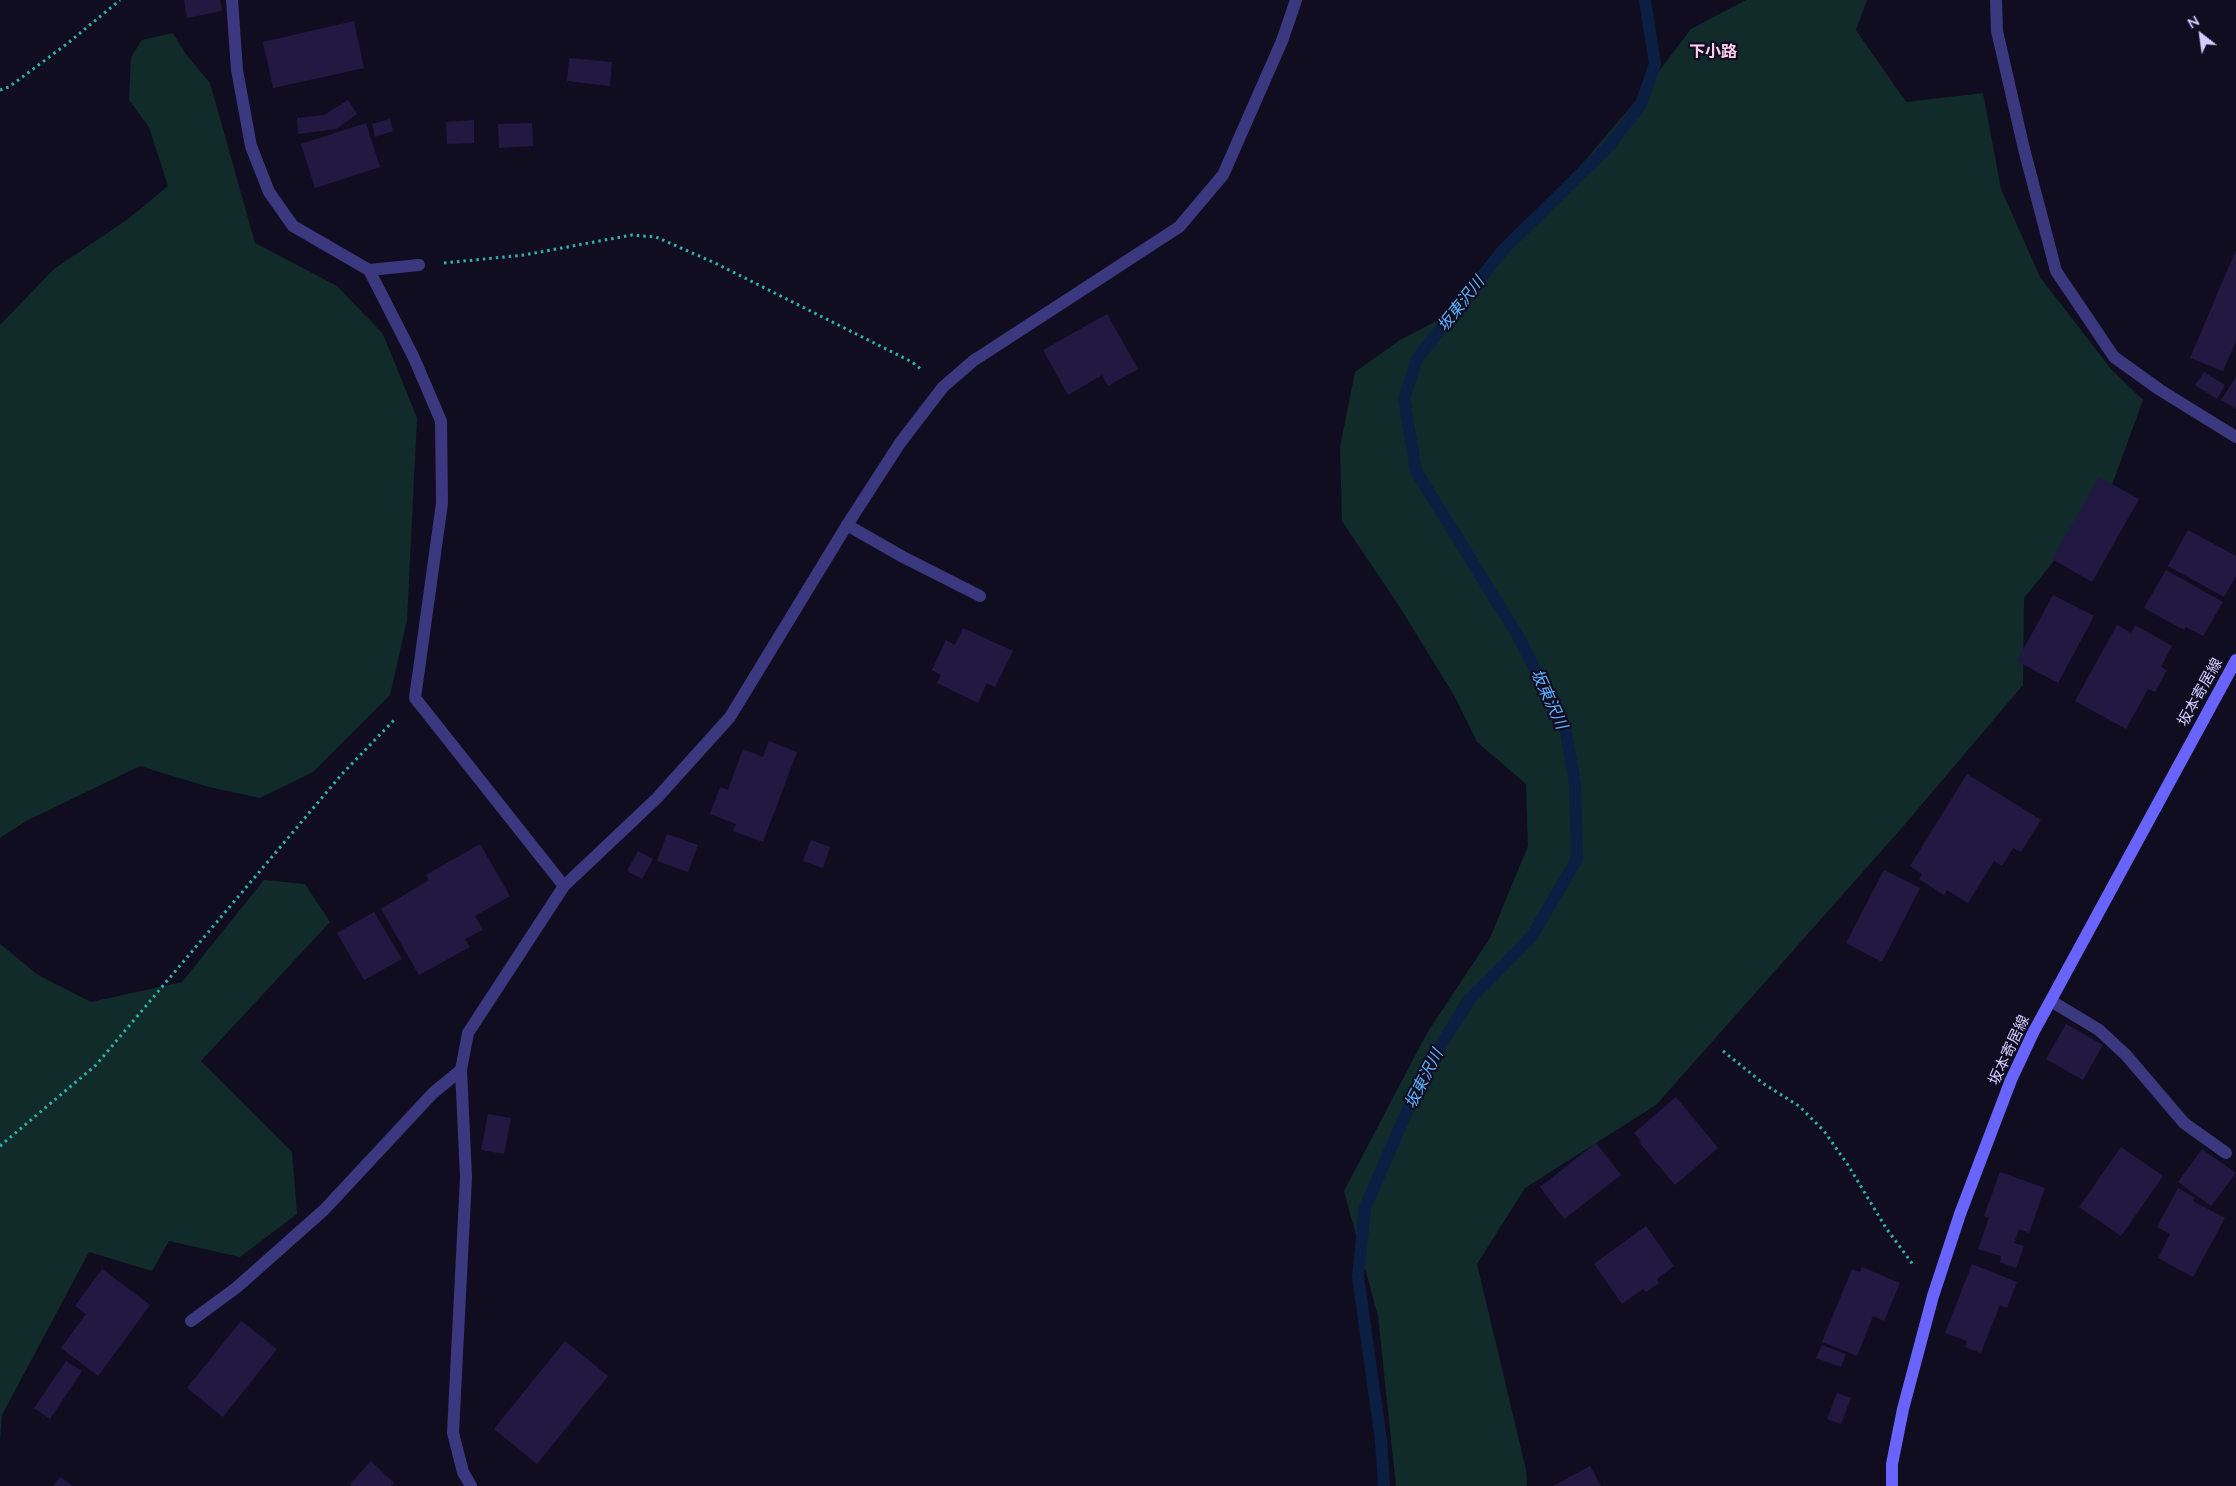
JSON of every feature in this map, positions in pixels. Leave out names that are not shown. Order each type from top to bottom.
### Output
[{"type":"main road","name":"坂本寄居線","points":[[1892,1486],[1892,1464],[1903,1409],[1933,1296],[1960,1214],[2011,1080],[2033,1033],[2236,660]]},
{"type":"street","points":[[232,0],[237,70],[251,146],[269,192],[293,226],[369,270],[414,358],[441,421],[442,503],[415,698],[564,886]]},
{"type":"street","points":[[471,1486],[463,1472],[453,1434],[466,1177],[461,1070],[468,1033],[564,886],[657,798],[730,717],[847,524],[900,443],[943,387],[973,361],[1179,227],[1223,175],[1282,42],[1296,0]]},
{"type":"street","points":[[1996,0],[1997,31],[2024,149],[2056,271],[2114,357],[2160,390],[2236,437]]},
{"type":"street","points":[[369,270],[419,265]]},
{"type":"street","points":[[847,524],[904,557],[980,596]]},
{"type":"street","points":[[2051,1001],[2099,1030],[2126,1055],[2184,1123],[2226,1153]]},
{"type":"street","points":[[190,1320],[236,1288],[324,1210],[433,1094],[461,1070]]},
{"type":"path","points":[[0,90],[10,87],[120,0]]},
{"type":"path","points":[[419,265],[524,255],[632,235],[656,237],[715,263],[912,362],[943,387]]},
{"type":"path","points":[[0,1146],[96,1065],[342,774],[415,698]]},
{"type":"path","points":[[1724,1051],[1764,1084],[1799,1106],[1824,1131],[1848,1165],[1886,1228],[1933,1296]]},
{"type":"green space","points":[[1746,0],[1867,0],[1856,30],[1906,102],[1983,93],[2001,189],[2040,277],[2111,369],[2143,400],[2109,493],[2024,598],[2023,685],[1900,830],[1656,1105],[1525,1188],[1477,1264],[1526,1470],[1527,1486],[1396,1486],[1378,1316],[1344,1191],[1427,1033],[1490,938],[1528,846],[1526,784],[1477,742],[1455,697],[1401,609],[1342,521],[1340,447],[1355,372],[1400,340],[1458,310],[1644,91],[1691,29]]},
{"type":"green space","points":[[173,33],[185,53],[210,83],[255,243],[337,286],[383,334],[417,418],[407,620],[390,695],[313,772],[260,798],[209,787],[140,766],[26,821],[0,838],[0,325],[54,269],[128,219],[168,186],[149,127],[129,100],[131,57],[142,40]]},
{"type":"green space","points":[[264,880],[305,884],[330,922],[201,1061],[292,1152],[297,1214],[240,1257],[169,1241],[152,1271],[89,1252],[2,1415],[0,1439],[0,944],[38,975],[91,1002],[182,982]]},
{"type":"building","points":[[184,0],[220,0],[222,11],[187,18]]},
{"type":"building","points":[[354,21],[364,68],[273,88],[263,42]]},
{"type":"building","points":[[569,58],[612,62],[610,86],[567,81]]},
{"type":"building","points":[[348,100],[357,114],[336,129],[298,134],[297,118],[324,115]]},
{"type":"building","points":[[390,119],[393,131],[375,137],[372,124]]},
{"type":"building","points":[[474,120],[474,143],[447,144],[446,122]]},
{"type":"building","points":[[366,123],[380,167],[315,188],[301,144]]},
{"type":"building","points":[[532,123],[533,146],[499,148],[498,124]]},
{"type":"building","points":[[2236,250],[2236,341],[2223,371],[2190,358]]},
{"type":"building","points":[[1107,314],[1138,369],[1108,386],[1102,375],[1068,395],[1043,350]]},
{"type":"building","points":[[2204,372],[2225,385],[2217,399],[2195,385]]},
{"type":"building","points":[[2236,377],[2236,409],[2221,400]]},
{"type":"building","points":[[2099,477],[2139,499],[2092,582],[2052,559]]},
{"type":"building","points":[[2188,530],[2236,556],[2236,576],[2224,597],[2168,566]]},
{"type":"building","points":[[2166,570],[2223,602],[2203,636],[2186,627],[2184,630],[2144,608]]},
{"type":"building","points":[[2053,595],[2094,616],[2058,683],[2017,661]]},
{"type":"building","points":[[2117,625],[2131,633],[2135,625],[2172,646],[2161,667],[2167,670],[2155,692],[2148,689],[2126,729],[2075,701]]},
{"type":"building","points":[[963,628],[1013,651],[995,687],[987,683],[978,703],[937,683],[941,675],[932,670],[946,640],[955,645]]},
{"type":"building","points":[[769,741],[797,752],[763,842],[733,831],[736,824],[710,814],[720,787],[728,790],[743,749],[763,757]]},
{"type":"building","points":[[1967,774],[2041,820],[2021,852],[2013,848],[2002,866],[1994,861],[1968,903],[1947,890],[1944,895],[1919,879],[1922,874],[1910,866]]},
{"type":"building","points":[[667,834],[698,845],[688,872],[657,861]]},
{"type":"building","points":[[811,840],[830,847],[823,868],[803,861]]},
{"type":"building","points":[[480,844],[510,896],[475,916],[483,930],[465,939],[470,947],[419,975],[381,909],[429,880],[426,875]]},
{"type":"building","points":[[638,851],[653,859],[642,879],[627,871]]},
{"type":"building","points":[[1884,870],[1920,888],[1882,962],[1846,943]]},
{"type":"building","points":[[374,912],[402,959],[364,980],[337,933]]},
{"type":"building","points":[[2066,1024],[2103,1045],[2083,1080],[2046,1059]]},
{"type":"building","points":[[1676,1097],[1718,1148],[1675,1185],[1639,1142],[1641,1141],[1634,1133]]},
{"type":"building","points":[[488,1114],[511,1118],[504,1154],[481,1150]]},
{"type":"building","points":[[1596,1143],[1621,1175],[1564,1219],[1540,1187]]},
{"type":"building","points":[[2121,1147],[2163,1176],[2121,1236],[2079,1207]]},
{"type":"building","points":[[2202,1149],[2236,1173],[2211,1206],[2178,1182]]},
{"type":"building","points":[[2000,1172],[2045,1188],[2029,1233],[2019,1229],[2014,1243],[2024,1246],[2016,1268],[2000,1262],[2001,1256],[1978,1249],[1989,1218],[1984,1216]]},
{"type":"building","points":[[2178,1188],[2195,1198],[2193,1201],[2225,1218],[2193,1277],[2158,1258],[2170,1234],[2157,1227]]},
{"type":"building","points":[[1646,1226],[1674,1266],[1657,1279],[1659,1283],[1646,1292],[1643,1289],[1622,1304],[1594,1264]]},
{"type":"building","points":[[1972,1264],[2017,1282],[2007,1308],[2000,1305],[1981,1353],[1965,1347],[1967,1341],[1945,1333]]},
{"type":"building","points":[[1862,1267],[1900,1283],[1884,1321],[1873,1316],[1857,1356],[1822,1342],[1852,1269],[1860,1272]]},
{"type":"building","points":[[102,1269],[150,1305],[98,1376],[61,1348],[86,1314],[75,1306]]},
{"type":"building","points":[[241,1321],[277,1349],[223,1417],[187,1388]]},
{"type":"building","points":[[565,1341],[608,1376],[537,1464],[494,1429]]},
{"type":"building","points":[[1822,1345],[1846,1354],[1841,1367],[1816,1358]]},
{"type":"building","points":[[66,1361],[82,1371],[50,1419],[34,1408]]},
{"type":"building","points":[[1837,1393],[1851,1398],[1841,1424],[1827,1419]]},
{"type":"building","points":[[371,1461],[394,1483],[391,1486],[352,1486],[350,1484]]},
{"type":"building","points":[[1590,1466],[1601,1486],[1553,1486]]},
{"type":"building","points":[[60,1477],[73,1486],[53,1486]]},
{"type":"waterway","name":"坂東沢川","points":[[1384,1486],[1381,1440],[1358,1277],[1365,1208],[1424,1072],[1469,1000],[1532,936],[1577,859],[1575,784],[1565,727],[1518,636],[1416,471],[1404,398],[1417,359],[1503,250],[1610,145],[1641,104],[1655,64],[1645,0]]},
{"type":"district","name":"下小路","points":[[1713,52]]}]
